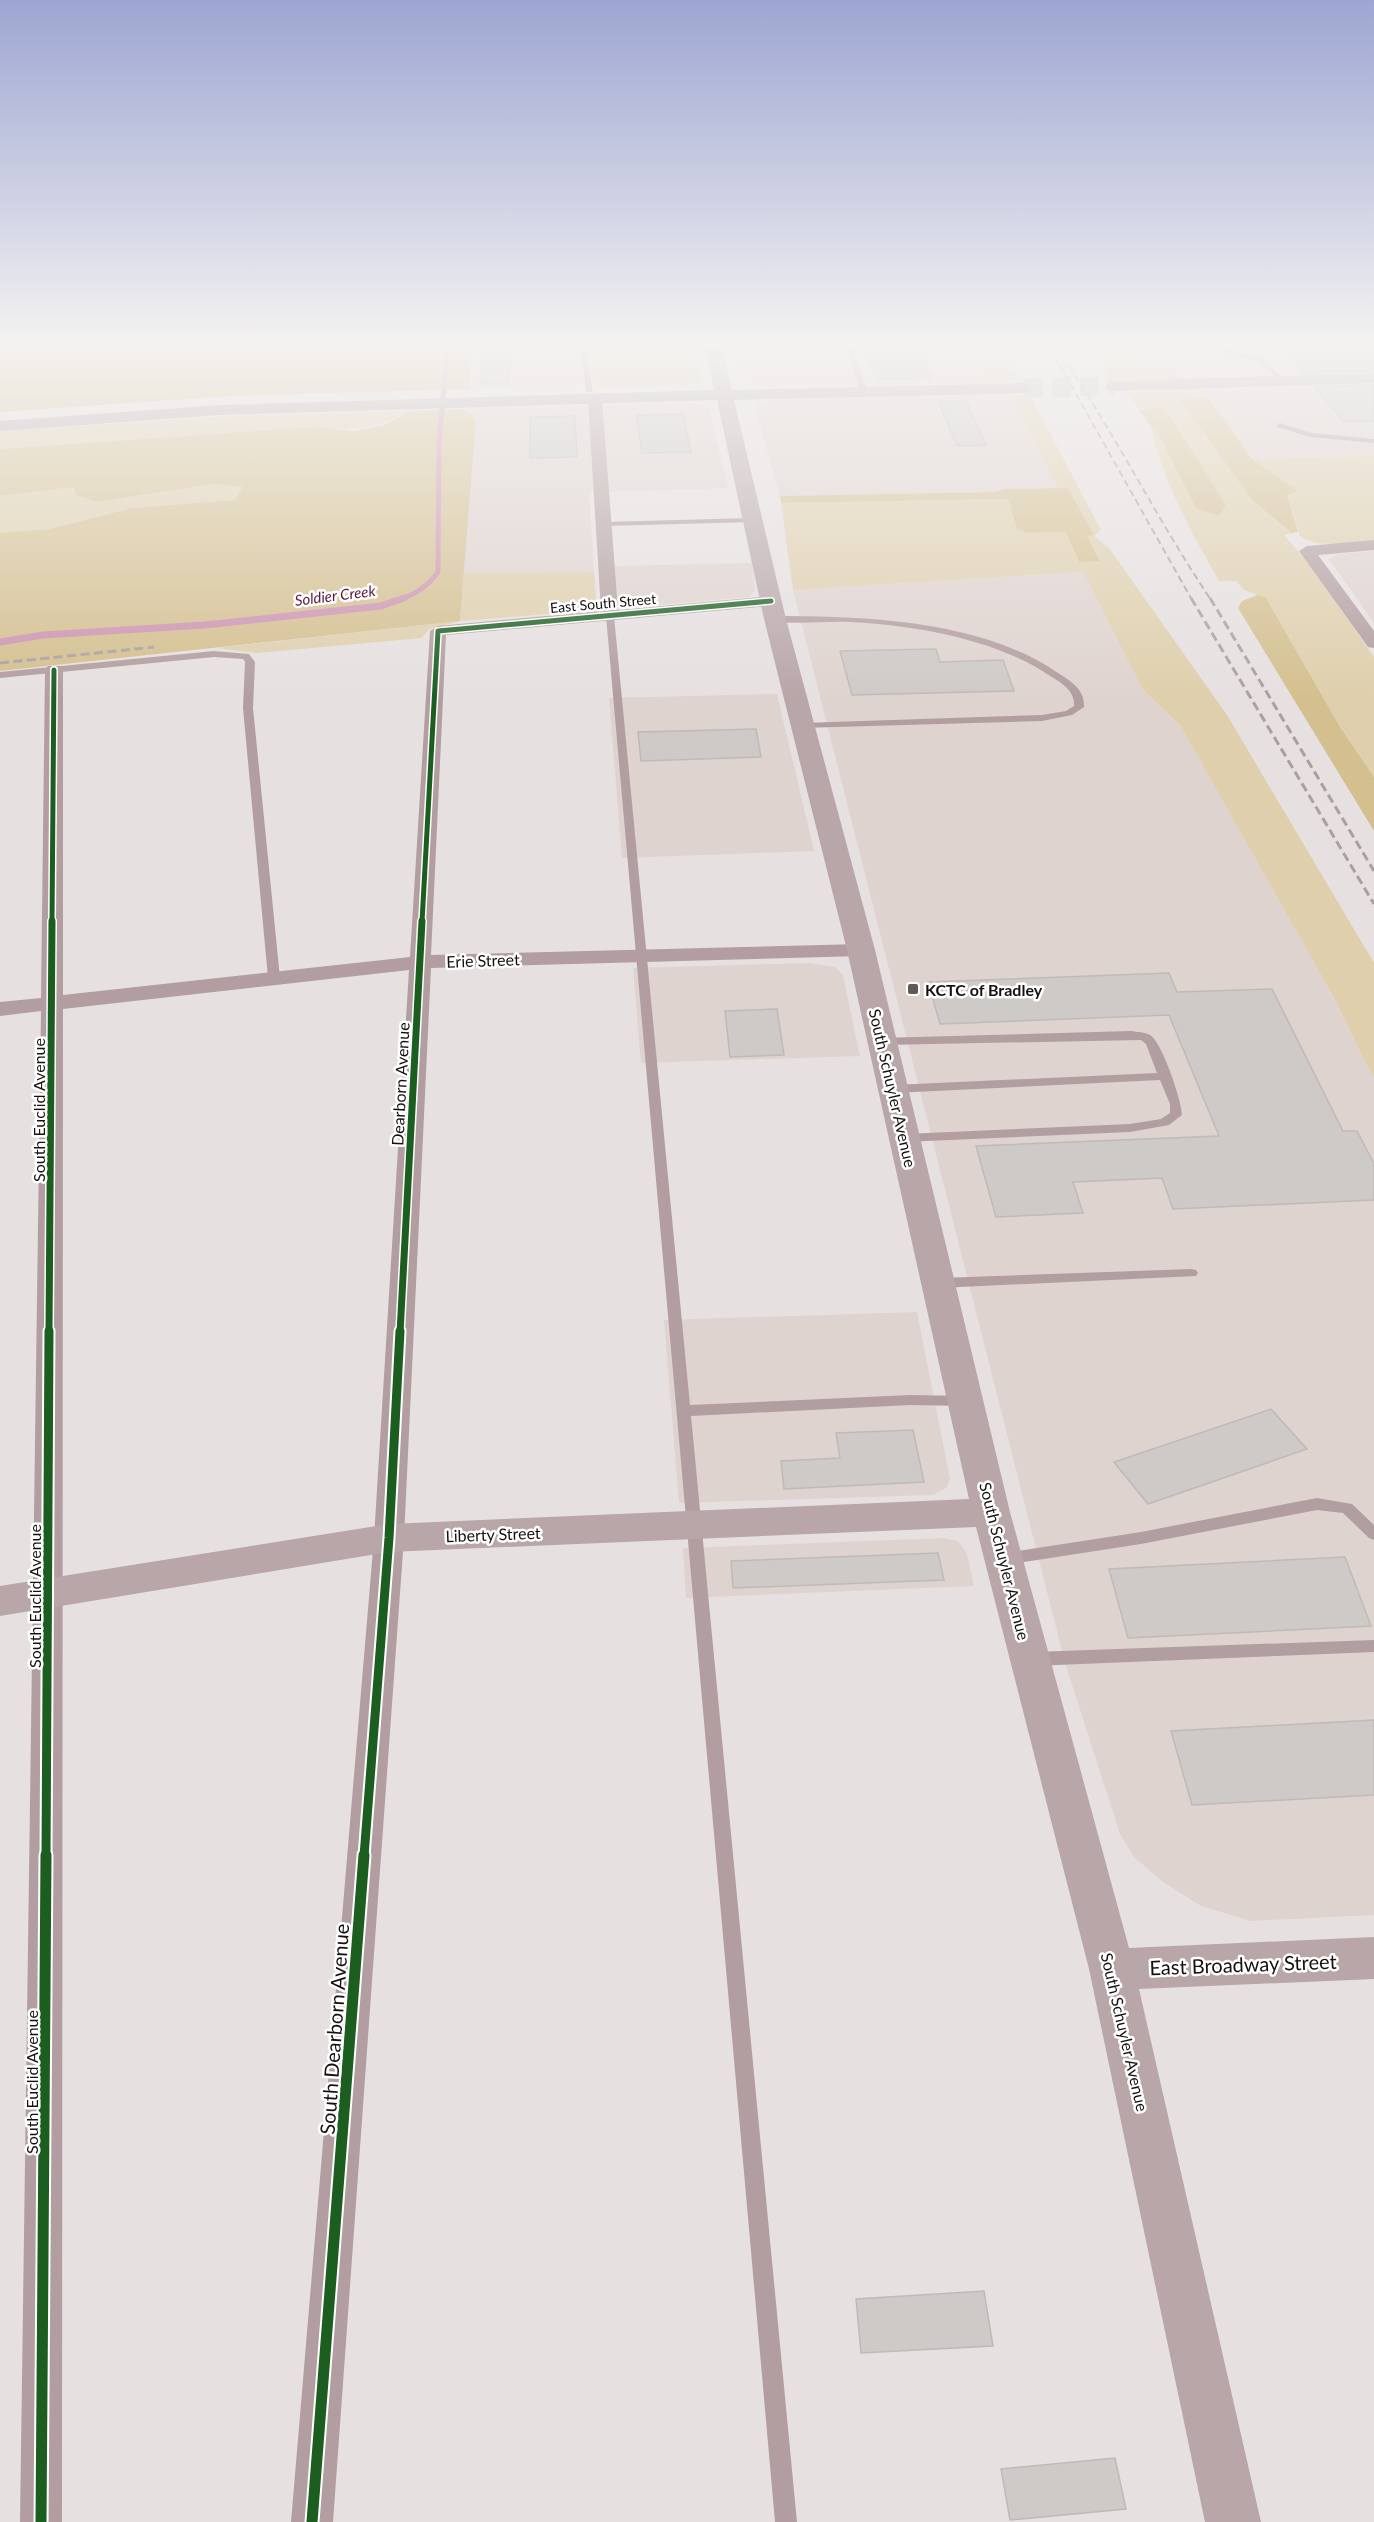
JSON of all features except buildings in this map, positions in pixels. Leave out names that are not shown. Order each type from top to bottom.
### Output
[{"type":"main road","name":"South Schuyler Avenue","points":[[739,464],[773,610],[861,950],[991,1512],[1112,1969],[1233,2522]]},
{"type":"main road","name":"Liberty Street","points":[[0,1601],[388,1538],[991,1512]]},
{"type":"main road","name":"East Broadway Street","points":[[1112,1969],[1374,1958]]},
{"type":"street","points":[[599,464],[610,616]]},
{"type":"street","points":[[1374,545],[1307,551],[1374,643]]},
{"type":"street","name":"East South Street","points":[[438,631],[610,616],[773,610]]},
{"type":"street","name":"Dearborn Avenue","points":[[388,1538],[438,631]]},
{"type":"street","name":"South Euclid Avenue","points":[[41,2522],[54,670]]},
{"type":"street","name":"Erie Street","points":[[0,1009],[420,962],[861,950]]},
{"type":"street","name":"South Dearborn Avenue","points":[[312,2522],[388,1538]]},
{"type":"lane","points":[[604,524],[752,520]]},
{"type":"lane","points":[[773,610],[918,625],[960,636],[1026,658],[1070,686],[1078,694],[1080,702],[1079,707],[1069,713],[1042,718],[803,726]]},
{"type":"lane","points":[[610,616],[786,2522]]},
{"type":"lane","points":[[0,675],[214,654],[246,656],[250,662],[248,708],[274,978]]},
{"type":"lane","points":[[882,1041],[1145,1036],[1151,1042],[1176,1104],[1176,1115],[1165,1122],[1130,1128],[904,1138]]},
{"type":"lane","points":[[893,1089],[1165,1076]]},
{"type":"lane","points":[[938,1283],[1191,1273]]},
{"type":"lane","points":[[682,1410],[910,1400],[965,1401]]},
{"type":"lane","points":[[1003,1559],[1141,1538],[1317,1504],[1347,1508],[1374,1534]]},
{"type":"lane","points":[[1030,1659],[1374,1646]]},
{"type":"shaded area","points":[[0,464],[473,464],[460,621],[0,671],[0,533],[49,529],[132,508],[235,500],[243,487],[214,484],[96,502],[76,495],[74,487],[0,496]]},
{"type":"shaded area","points":[[473,464],[722,464],[728,488],[589,492],[594,572],[464,573]]},
{"type":"shaded area","points":[[771,464],[1046,464],[1058,488],[1004,489],[995,492],[780,496]]},
{"type":"shaded area","points":[[1046,464],[1066,464],[1101,530],[1094,536],[1109,548],[1227,715],[1374,963],[1374,1079],[1333,996],[1180,725],[1143,690],[1083,572],[793,590],[781,503],[1008,499],[1027,533],[1066,532],[1079,562],[1100,560],[1086,535],[1094,535],[1068,488],[1058,488]]},
{"type":"shaded area","points":[[1162,464],[1226,464],[1252,500],[1292,533],[1284,535],[1308,563],[1374,657],[1374,777],[1340,727],[1266,598],[1244,590],[1236,581],[1219,581],[1179,506]]},
{"type":"shaded area","points":[[1174,464],[1200,464],[1226,505],[1219,516],[1196,508]]},
{"type":"shaded area","points":[[1226,464],[1259,464],[1298,491],[1287,495],[1298,532],[1292,533],[1252,500]]},
{"type":"shaded area","points":[[1259,464],[1374,464],[1374,540],[1326,544],[1300,536],[1287,495],[1298,491]]},
{"type":"shaded area","points":[[214,484],[243,487],[235,500],[132,508],[48,529],[0,533],[0,496],[74,487],[96,502]]},
{"type":"shaded area","points":[[1068,488],[1094,535],[1087,536],[1100,561],[1079,562],[1066,532],[1027,533],[1017,528],[1008,499],[781,503],[780,496],[995,492],[1004,489]]},
{"type":"shaded area","points":[[1374,551],[1374,623],[1329,559],[1340,554]]},
{"type":"shaded area","points":[[752,563],[755,590],[749,597],[619,608],[613,566]]},
{"type":"shaded area","points":[[594,572],[597,610],[460,621],[464,573]]},
{"type":"shaded area","points":[[1083,572],[1143,690],[1180,725],[1333,996],[1374,1079],[1374,1915],[1251,1921],[1201,1906],[1163,1882],[1134,1857],[1120,1834],[1065,1663],[793,590]]},
{"type":"shaded area","points":[[1258,595],[1266,598],[1340,727],[1374,777],[1374,831],[1238,608],[1242,601]]},
{"type":"shaded area","points":[[460,621],[429,629],[422,638],[257,653],[217,648]]},
{"type":"shaded area","points":[[777,694],[814,851],[622,858],[609,698]]},
{"type":"shaded area","points":[[810,963],[835,967],[843,975],[860,1056],[641,1063],[633,968]]},
{"type":"shaded area","points":[[917,1312],[950,1479],[946,1488],[933,1495],[679,1503],[664,1320]]},
{"type":"shaded area","points":[[943,1538],[958,1541],[967,1554],[974,1586],[686,1598],[683,1548]]},
{"type":"waterway","name":"Soldier Creek","points":[[403,598],[421,589],[438,572],[439,464]]},
{"type":"waterway","name":"Soldier Creek","points":[[0,642],[43,635],[205,625],[381,606],[403,598]]},
{"type":"waterway","name":"Soldier Creek","points":[[399,600],[403,598]]},
{"type":"railway","points":[[1115,464],[1192,600]]},
{"type":"railway","points":[[1128,464],[1211,600]]},
{"type":"railway","points":[[1191,598],[1374,904]]},
{"type":"railway","points":[[1210,598],[1374,871]]},
{"type":"railway","points":[[0,663],[154,647]]},
{"type":"cycle path","points":[[312,2522],[389,1538],[438,631],[771,601]]},
{"type":"cycle path","points":[[41,2522],[54,670]]},
{"type":"place","name":"KCTC of Bradley","points":[[913,989]]}]
